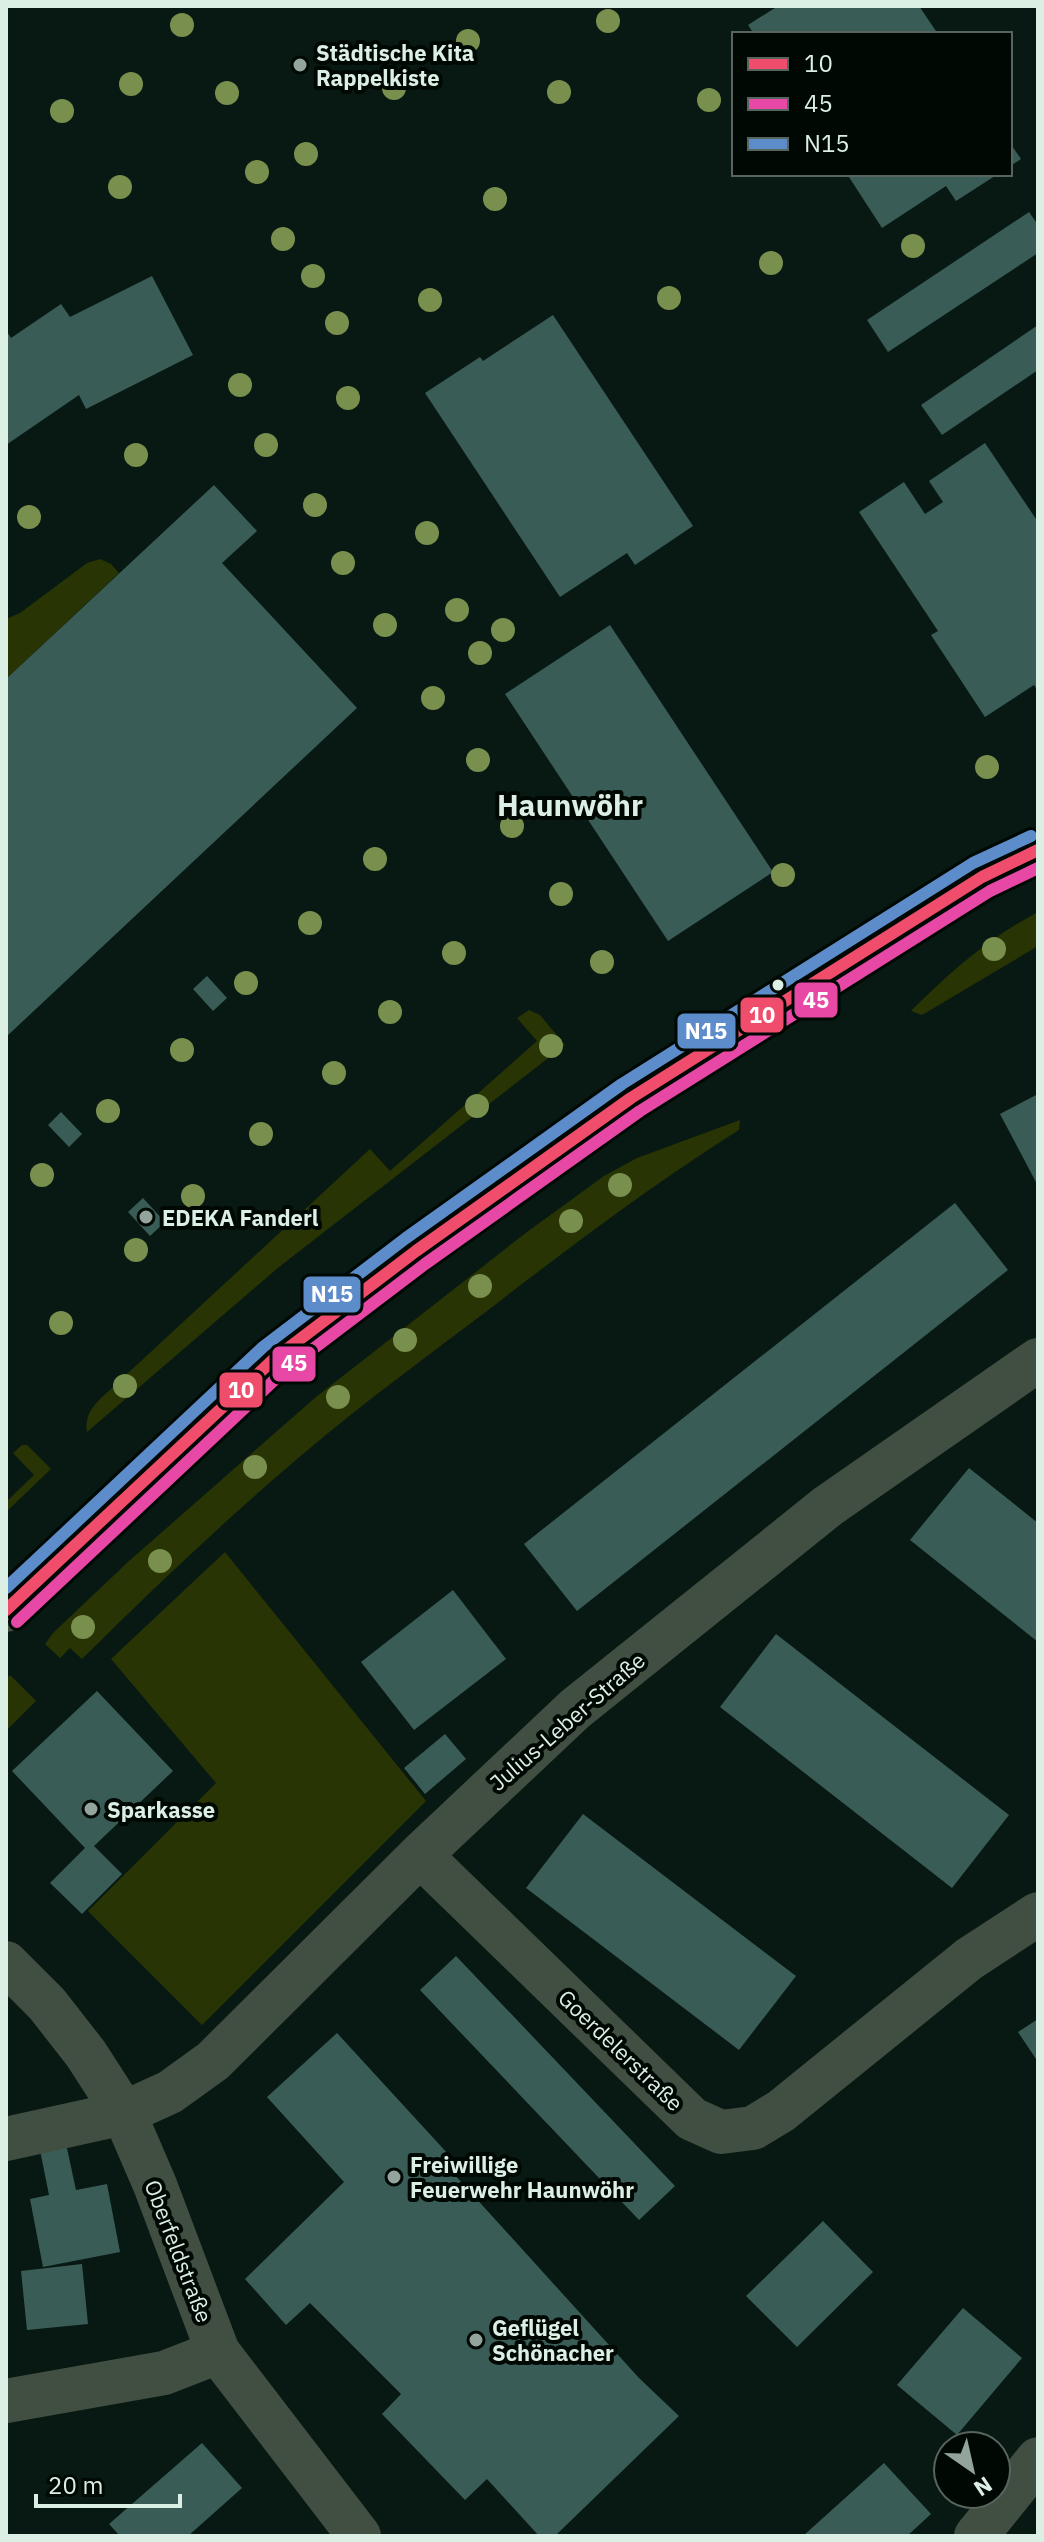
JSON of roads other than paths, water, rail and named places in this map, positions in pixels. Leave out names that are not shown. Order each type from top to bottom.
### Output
[{"type":"street","points":[[6,1610],[274,1359],[416,1251],[631,1098],[982,877],[1038,850]]},
{"type":"street","name":"Julius-Leber-Straße","points":[[6,2139],[124,2113],[170,2092],[213,2061],[420,1855],[575,1709],[828,1506],[1038,1360]]},
{"type":"street","name":"Goerdelerstraße","points":[[420,1855],[692,2119],[721,2132],[753,2128],[781,2111],[969,1959],[1038,1914]]},
{"type":"street","name":"Oberfeldstraße","points":[[6,1963],[47,2004],[86,2054],[124,2113],[155,2185],[218,2352],[359,2536]]},
{"type":"street","points":[[6,2401],[164,2373],[218,2352]]},
{"type":"street","points":[[976,2536],[1038,2459]]},
{"type":"place","name":"Städtische Kita Rappelkiste","points":[[300,65]]},
{"type":"place","name":"EDEKA Fanderl","points":[[146,1217]]},
{"type":"place","name":"Sparkasse","points":[[91,1809]]},
{"type":"place","name":"Freiwillige Feuerwehr Haunwöhr","points":[[394,2177]]},
{"type":"place","name":"Geflügel Schönacher","points":[[476,2340]]},
{"type":"district","name":"Haunwöhr","points":[[570,804]]}]
